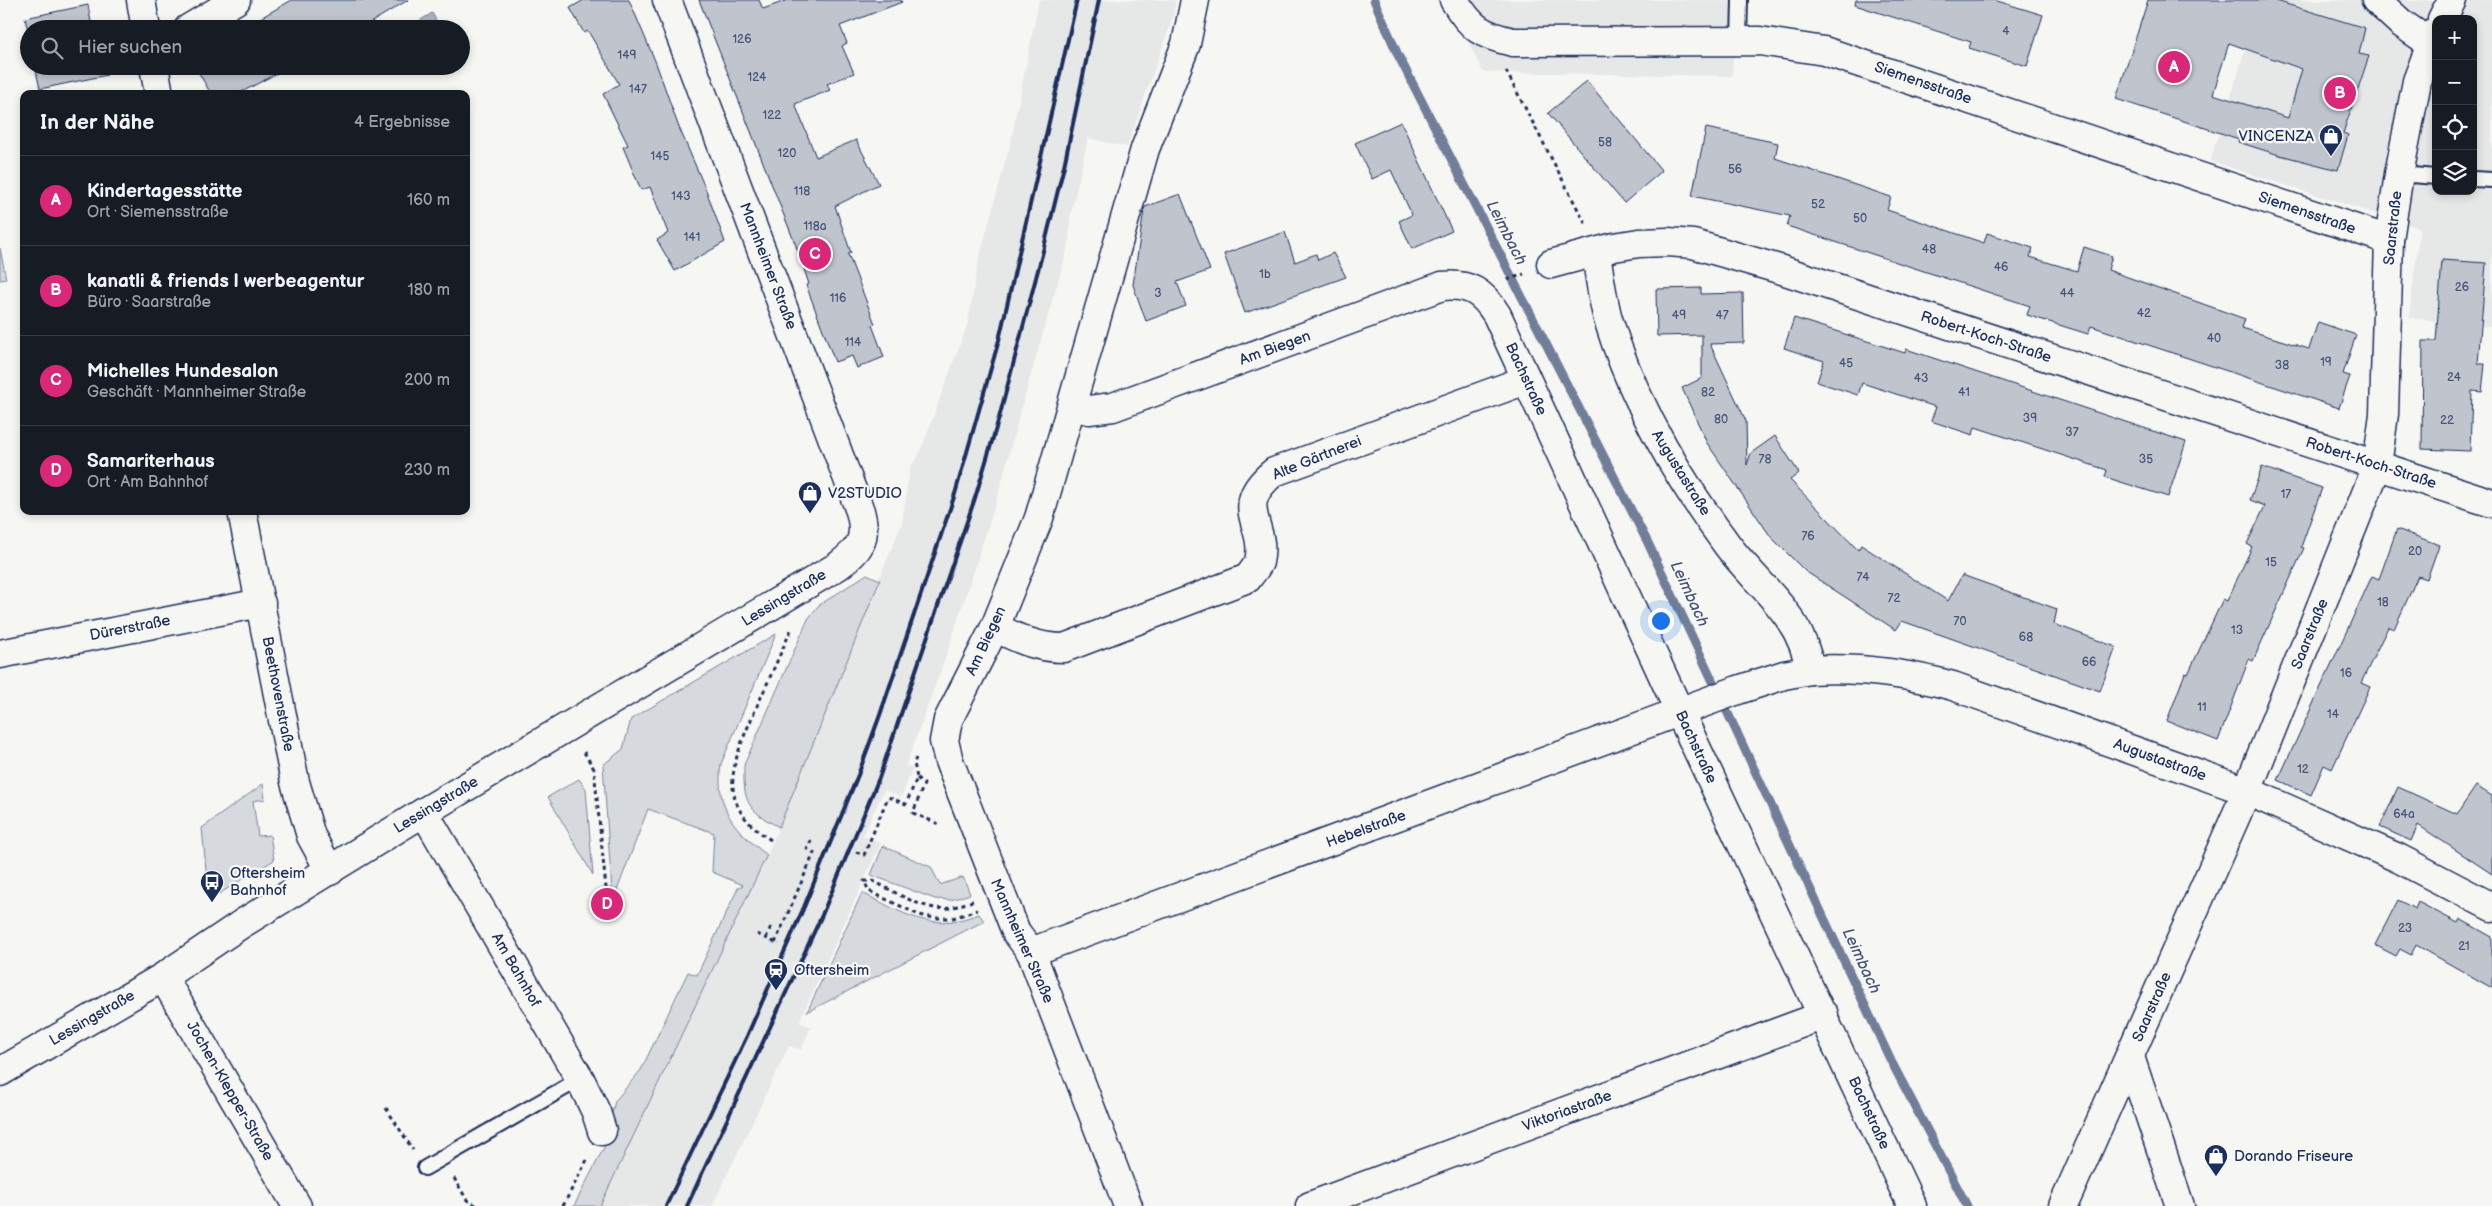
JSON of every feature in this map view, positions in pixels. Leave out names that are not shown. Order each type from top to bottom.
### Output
[{"type":"street","points":[[141,0],[144,20]]},
{"type":"street","points":[[203,20],[236,0]]},
{"type":"street","name":"Mannheimer Straße","points":[[667,0],[860,511],[864,533]]},
{"type":"street","name":"Am Biegen","points":[[949,761],[944,740],[948,720],[995,627],[1039,518],[1145,149],[1186,44],[1195,0]]},
{"type":"street","name":"Siemensstraße","points":[[1454,0],[1473,25],[1489,37],[1513,42],[1738,41],[1783,44],[1824,51],[2389,240]]},
{"type":"street","points":[[2376,0],[2401,23],[2432,37]]},
{"type":"street","points":[[2444,15],[2452,0]]},
{"type":"street","name":"Saarstraße","points":[[2063,1206],[2247,791],[2377,466],[2384,414],[2389,240],[2399,174],[2417,81],[2432,40]]},
{"type":"street","points":[[156,75],[158,90]]},
{"type":"street","name":"Robert-Koch-Straße","points":[[1551,264],[1639,243],[1668,242],[1694,244],[1734,254],[2492,503]]},
{"type":"street","name":"Augustastraße","points":[[1596,252],[1608,317],[1626,369],[1651,424],[1670,459],[1727,545],[1784,608],[1803,644],[1810,670]]},
{"type":"street","name":"Am Biegen","points":[[1072,406],[1089,410],[1113,407],[1442,286],[1458,285],[1476,291]]},
{"type":"street","name":"Bachstraße","points":[[1476,291],[1488,301],[1497,315],[1526,380],[1691,709],[1824,1016],[1912,1206]]},
{"type":"street","name":"Alte Gärtnerei","points":[[995,627],[1022,640],[1046,648],[1064,648],[1248,578],[1258,564],[1260,549],[1252,501],[1259,484],[1274,472],[1526,380]]},
{"type":"street","name":"Beethovenstraße","points":[[243,515],[295,782],[311,836],[330,871]]},
{"type":"street","name":"Lessingstraße","points":[[0,1072],[163,977],[243,923],[424,812],[838,566],[854,554],[861,543],[864,533]]},
{"type":"street","name":"Dürerstraße","points":[[0,654],[261,602]]},
{"type":"street","name":"Augustastraße","points":[[1691,709],[1738,690],[1784,675],[1810,670],[1841,668],[1880,670],[1920,677],[1953,686],[2247,791],[2398,858],[2492,907]]},
{"type":"street","name":"Hebelstraße","points":[[1031,952],[1691,709]]},
{"type":"street","name":"Mannheimer Straße","points":[[949,761],[1016,932],[1031,952],[1128,1206]]},
{"type":"street","name":"Am Bahnhof","points":[[424,812],[580,1079],[596,1112],[602,1131]]},
{"type":"street","name":"Jochen-Klepper-Straße","points":[[163,977],[297,1206]]},
{"type":"street","name":"Viktoriastraße","points":[[1310,1206],[1824,1016]]},
{"type":"street","points":[[2130,1057],[2180,1206]]},
{"type":"lane","points":[[1738,41],[1740,0]]},
{"type":"lane","points":[[2399,174],[2432,177]]},
{"type":"lane","points":[[2477,179],[2492,180]]},
{"type":"lane","points":[[425,1168],[580,1079]]},
{"type":"path","points":[[1489,37],[1579,211],[1596,252]]},
{"type":"path","points":[[1476,291],[1551,264]]},
{"type":"path","points":[[772,840],[749,825],[741,813],[736,803],[733,775],[739,747],[792,623]]},
{"type":"path","points":[[568,726],[594,768],[606,888]]},
{"type":"path","points":[[856,852],[864,855],[888,797],[906,804],[917,778],[914,763],[916,758]]},
{"type":"path","points":[[917,778],[924,784],[913,813],[941,825]]},
{"type":"path","points":[[757,934],[777,944],[814,853],[807,850],[812,839]]},
{"type":"path","points":[[971,901],[950,908],[937,908],[924,905],[873,881],[864,881],[869,891],[920,915],[935,918],[953,918],[976,911]]},
{"type":"path","points":[[766,938],[772,924]]},
{"type":"path","points":[[386,1108],[425,1168]]},
{"type":"path","points":[[563,1206],[602,1131]]},
{"type":"path","points":[[443,1158],[467,1200],[477,1206]]},
{"type":"shaded area","points":[[1039,0],[1176,0],[1173,17],[1127,147],[1088,138],[1070,218],[1069,243],[997,499],[946,656],[906,765],[913,768],[901,797],[884,790],[863,836],[881,843],[799,1022],[811,1027],[801,1050],[789,1046],[712,1206],[581,1206],[634,1110],[738,888],[760,873],[902,523],[910,468],[919,455],[968,323],[978,263],[1011,141]]},
{"type":"shaded area","points":[[1448,0],[1736,0],[1732,76],[1483,72]]},
{"type":"shaded area","points":[[2161,0],[2492,0],[2492,327],[2409,318],[2420,228],[2210,161],[2251,32]]},
{"type":"shaded area","points":[[432,13],[436,20],[421,20]]},
{"type":"shaded area","points":[[0,248],[6,279],[0,280]]},
{"type":"shaded area","points":[[867,574],[880,580],[779,827],[760,815],[749,804],[746,796],[744,765],[808,619],[818,606]]},
{"type":"shaded area","points":[[776,634],[721,764],[720,780],[724,806],[729,817],[755,846],[767,855],[600,1206],[574,1206],[611,1134],[609,1125],[615,1101],[641,1070],[688,972],[697,975],[738,888],[743,885],[712,872],[714,833],[648,809],[616,893],[612,891],[603,765],[623,749],[631,719]]},
{"type":"shaded area","points":[[579,779],[586,789],[593,875],[548,797]]},
{"type":"shaded area","points":[[263,784],[265,799],[253,801],[258,836],[270,835],[274,860],[209,900],[202,828]]},
{"type":"shaded area","points":[[883,846],[931,867],[940,885],[963,877],[970,894],[951,900],[935,899],[871,875]]},
{"type":"shaded area","points":[[862,893],[918,919],[946,922],[979,914],[984,921],[807,1012]]},
{"type":"building","points":[[292,0],[408,0],[375,20],[257,20]]},
{"type":"building","points":[[584,0],[629,0],[656,63],[678,125],[706,190],[725,242],[675,271],[657,240],[668,233],[650,187],[641,190],[623,147],[628,145],[603,94],[619,84],[588,31],[584,33],[570,8]]},
{"type":"building","points":[[699,0],[759,0],[763,9],[788,0],[901,0],[902,2],[840,26],[847,43],[842,46],[854,73],[827,84],[830,90],[795,104],[816,157],[856,140],[879,184],[835,206],[851,253],[848,254],[875,324],[872,325],[884,357],[857,368],[852,356],[835,362],[806,285],[809,284],[798,251]]},
{"type":"building","points":[[1856,0],[1994,0],[2043,15],[2027,66],[1969,48],[1971,42],[1855,5]]},
{"type":"building","points":[[2148,0],[2273,0],[2365,28],[2359,54],[2369,56],[2343,133],[2348,135],[2338,170],[2238,142],[2239,139],[2116,99]],"holes":[[[2229,43],[2302,69],[2288,118],[2213,94]]]},
{"type":"building","points":[[88,5],[91,20],[25,20],[25,18]]},
{"type":"building","points":[[37,75],[107,75],[40,89]]},
{"type":"building","points":[[200,75],[274,75],[246,90],[209,90]]},
{"type":"building","points":[[1587,81],[1662,171],[1624,203],[1548,113]]},
{"type":"building","points":[[1401,122],[1452,231],[1412,249],[1399,221],[1412,215],[1391,170],[1372,179],[1355,143]]},
{"type":"building","points":[[1706,128],[1778,143],[1775,158],[1891,197],[1887,210],[1984,243],[1987,233],[2033,248],[2030,257],[2077,271],[2084,247],[2112,256],[2108,270],[2245,319],[2242,328],[2309,349],[2318,322],[2356,335],[2343,374],[2350,376],[2339,408],[2091,326],[2088,334],[2027,315],[2030,306],[1787,226],[1790,216],[1692,196]]},
{"type":"building","points":[[1180,194],[1210,270],[1177,282],[1186,306],[1146,321],[1133,285],[1144,210],[1145,207]]},
{"type":"building","points":[[1285,232],[1295,262],[1316,254],[1318,260],[1333,253],[1346,277],[1245,313],[1224,254]]},
{"type":"building","points":[[2442,260],[2486,263],[2478,364],[2485,364],[2482,392],[2472,391],[2470,451],[2422,449],[2423,341],[2436,341]]},
{"type":"building","points":[[1701,288],[1701,294],[1743,293],[1744,343],[1710,344],[1746,421],[1747,465],[1751,453],[1775,436],[1799,473],[1790,480],[1858,550],[1861,545],[1948,601],[1962,575],[2057,609],[2054,624],[2116,647],[2100,691],[1902,621],[1896,630],[1805,571],[1771,537],[1707,443],[1682,388],[1702,378],[1702,335],[1657,336],[1656,289]]},
{"type":"building","points":[[1794,318],[1905,353],[1906,349],[2186,442],[2168,497],[2105,477],[2107,470],[1975,427],[1973,435],[1931,421],[1936,407],[1862,383],[1858,395],[1817,382],[1824,361],[1784,348]]},
{"type":"building","points":[[2262,467],[2322,488],[2301,547],[2304,548],[2253,661],[2249,659],[2218,741],[2167,721],[2185,673],[2188,674],[2223,599],[2227,601],[2252,547],[2247,544],[2265,506],[2250,500]]},
{"type":"building","points":[[2397,529],[2439,545],[2427,579],[2418,576],[2394,629],[2388,627],[2361,683],[2370,687],[2332,769],[2324,765],[2311,795],[2278,780],[2372,576],[2379,579]]},
{"type":"building","points":[[2476,786],[2492,796],[2492,874],[2418,825],[2411,841],[2380,827],[2398,787],[2457,814]]},
{"type":"building","points":[[2398,900],[2415,909],[2418,902],[2458,923],[2460,919],[2492,937],[2492,988],[2416,945],[2411,955],[2400,949],[2396,956],[2375,945]]},
{"type":"waterway","name":"Leimbach","points":[[1374,0],[1398,55],[1648,543],[1891,1061],[1967,1206]]},
{"type":"railway","points":[[666,1206],[747,1036],[804,907],[858,775],[880,715],[955,494],[999,340],[1077,0]]},
{"type":"railway","points":[[687,1206],[822,915],[879,778],[975,498],[999,418],[1043,251],[1064,166],[1099,0]]},
{"type":"place","name":"Kindertagesstätte","points":[[2174,67]]},
{"type":"place","name":"kanatli & friends | werbeagentur","points":[[2340,93]]},
{"type":"place","name":"VINCENZA","points":[[2331,157]]},
{"type":"place","name":"Michelles Hundesalon","points":[[815,254]]},
{"type":"place","name":"V2STUDIO","points":[[810,514]]},
{"type":"place","name":"Oftersheim Bahnhof","points":[[212,903]]},
{"type":"place","name":"Samariterhaus","points":[[607,904]]},
{"type":"place","name":"Oftersheim","points":[[776,991]]},
{"type":"place","name":"Dorando Friseure","points":[[2216,1177]]}]
